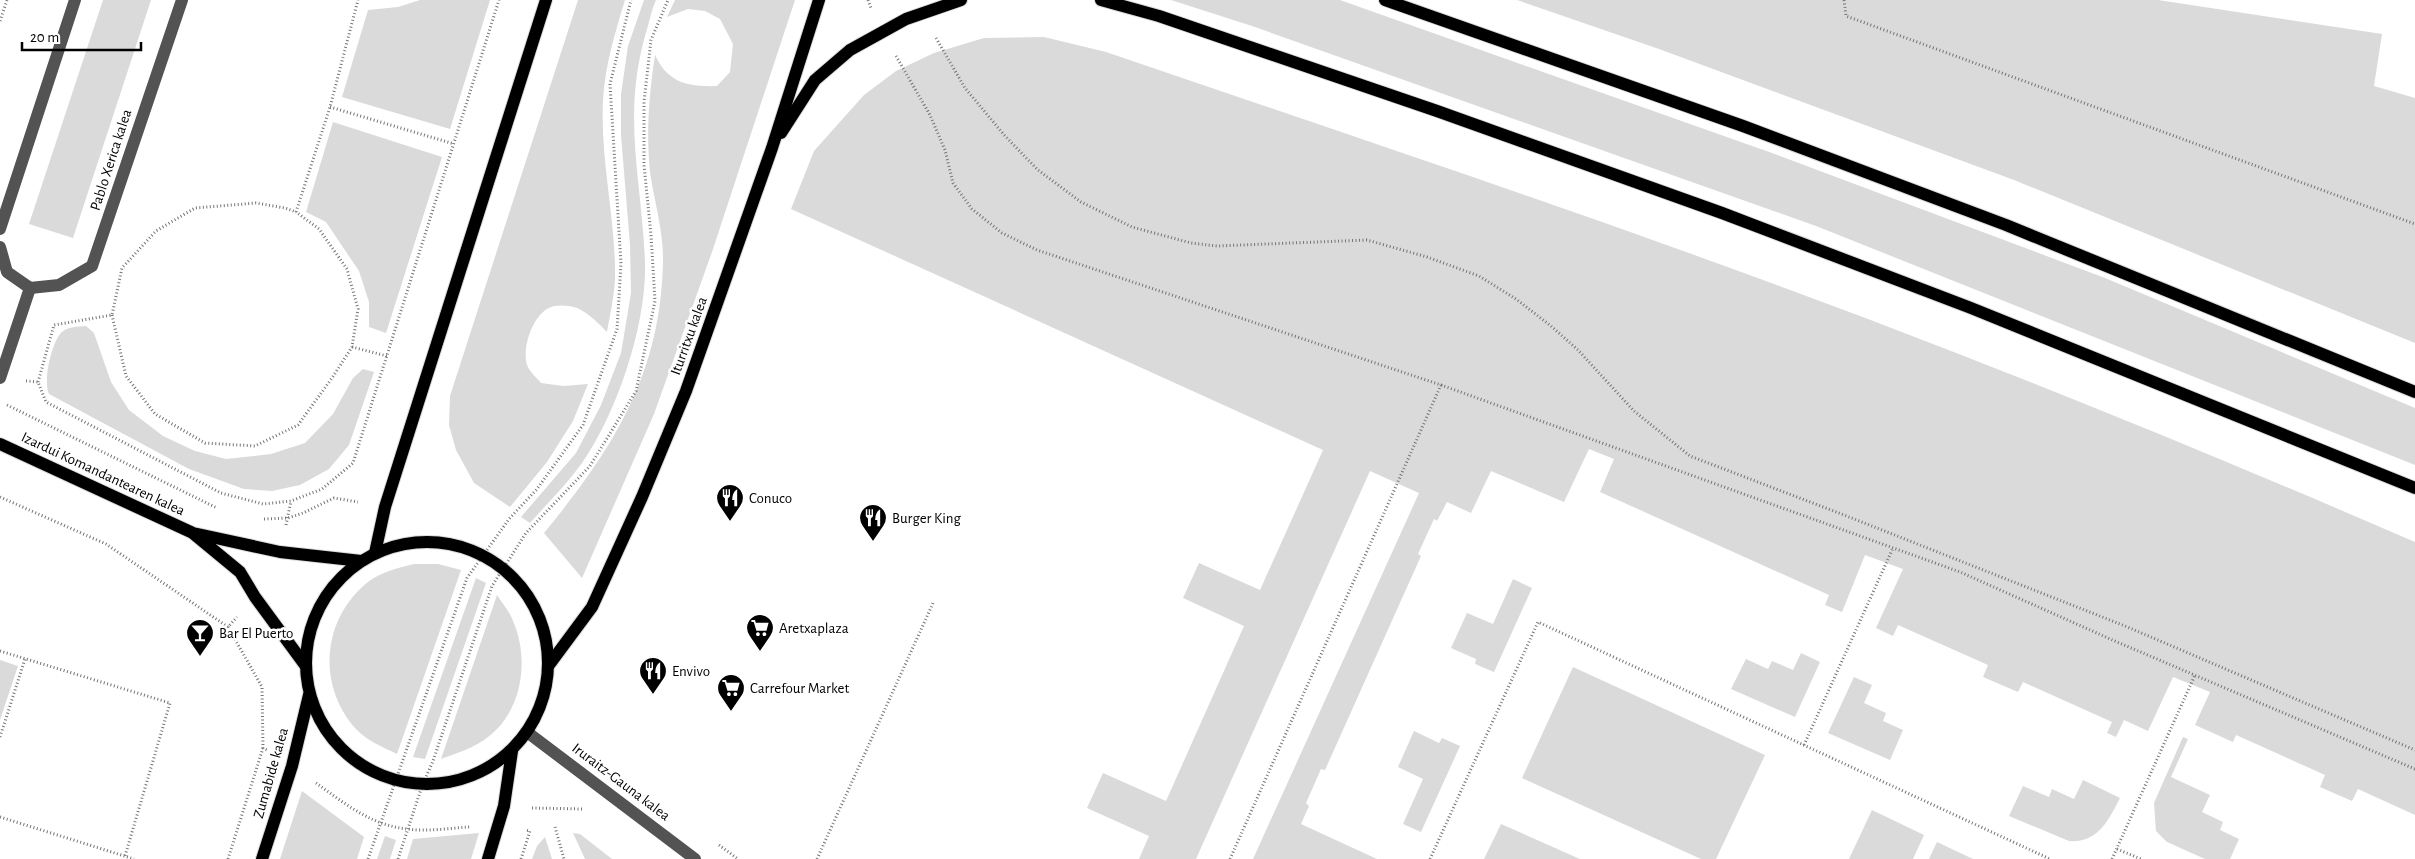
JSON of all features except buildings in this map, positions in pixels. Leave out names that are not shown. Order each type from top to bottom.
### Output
[{"type":"main road","points":[[375,553],[385,507],[546,0]]},
{"type":"main road","name":"Iturritxu kalea","points":[[549,665],[592,607],[642,497],[686,391],[772,148],[819,0]]},
{"type":"main road","points":[[772,148],[816,80],[850,50],[906,19],[961,0]]},
{"type":"main road","points":[[1101,0],[1160,16],[1428,108],[1722,213],[1971,308],[2415,488]]},
{"type":"main road","points":[[1385,0],[1743,126],[2006,225],[2415,392]]},
{"type":"main road","name":"Izardui Komandantearen kalea","points":[[0,444],[193,533],[280,552],[361,561]]},
{"type":"main road","name":"Izardui Komandantearen kalea","points":[[193,533],[240,572],[255,597],[304,665]]},
{"type":"main road","points":[[411,542],[448,543],[483,555],[503,568],[523,588],[537,612],[546,637],[549,665],[546,688],[539,711],[527,732],[512,751],[488,769],[452,782],[422,786],[396,782],[372,773],[350,759],[328,734],[318,719],[309,695],[304,665],[307,640],[314,616],[326,595],[342,576],[375,553],[411,542]]},
{"type":"main road","name":"Zumabide kalea","points":[[262,859],[292,766],[309,695]]},
{"type":"main road","points":[[488,859],[504,806],[512,751]]},
{"type":"street","points":[[0,228],[75,0]]},
{"type":"street","name":"Pablo Xerica kalea","points":[[30,288],[59,285],[92,266],[182,0]]},
{"type":"street","points":[[0,247],[7,272],[30,288],[1,376]]},
{"type":"street","name":"Iruraitz-Gauna kalea","points":[[527,732],[695,859]]},
{"type":"path","points":[[0,21],[7,0]]},
{"type":"path","points":[[296,212],[330,107],[358,0]]},
{"type":"path","points":[[112,315],[54,326],[38,382],[46,402],[221,493],[264,504],[291,501],[322,489],[353,464],[499,0]]},
{"type":"path","points":[[368,859],[467,578],[509,520],[537,489],[583,425],[617,329],[621,264],[610,84],[632,0]]},
{"type":"path","points":[[398,859],[492,586],[526,533],[590,466],[636,391],[655,301],[644,165],[644,102],[651,40],[668,0]]},
{"type":"path","points":[[1844,0],[1846,16],[2415,224]]},
{"type":"path","points":[[937,40],[965,88],[1005,136],[1038,170],[1089,206],[1132,226],[1191,243],[1217,246],[1368,240],[1427,257],[1479,276],[1516,299],[1551,326],[1578,350],[1634,411],[1690,456],[1853,518],[2125,626],[2415,750]]},
{"type":"path","points":[[897,59],[930,115],[945,150],[953,183],[972,210],[1002,233],[1037,250],[1441,385],[1960,572],[2415,769]]},
{"type":"path","points":[[330,107],[454,144]]},
{"type":"path","points":[[256,203],[296,212],[319,229],[347,269],[358,308],[352,347],[298,425],[255,446],[205,443],[155,414],[126,376],[112,315],[122,268],[156,231],[195,208],[256,203]]},
{"type":"path","points":[[352,347],[387,356]]},
{"type":"path","points":[[1,376],[38,382]]},
{"type":"path","points":[[1230,859],[1441,385]]},
{"type":"path","points":[[0,401],[218,509]]},
{"type":"path","points":[[0,497],[106,544],[228,627],[262,687],[263,748],[228,859]]},
{"type":"path","points":[[260,519],[288,518],[334,498],[385,507]]},
{"type":"path","points":[[280,552],[291,501]]},
{"type":"path","points":[[1804,745],[1894,548]]},
{"type":"path","points":[[228,627],[255,597]]},
{"type":"path","points":[[817,859],[934,602]]},
{"type":"path","points":[[1430,859],[1538,622],[2050,859]]},
{"type":"path","points":[[0,651],[170,703],[125,856]]},
{"type":"path","points":[[0,737],[25,659]]},
{"type":"path","points":[[2112,859],[2195,675]]},
{"type":"path","points":[[263,748],[349,806],[380,823],[408,830],[499,825],[530,831],[521,859]]},
{"type":"path","points":[[504,806],[588,810]]},
{"type":"path","points":[[0,817],[134,859]]},
{"type":"path","points":[[555,827],[564,859]]},
{"type":"path","points":[[2117,849],[2141,859]]},
{"type":"shaded area","points":[[103,0],[151,0],[73,238],[29,224]]},
{"type":"shaded area","points":[[420,0],[490,0],[450,129],[342,97],[368,10],[398,7]]},
{"type":"shaded area","points":[[578,0],[625,0],[608,62],[603,100],[604,145],[615,257],[614,292],[607,332],[586,313],[577,308],[566,306],[554,306],[547,309],[533,326],[527,342],[526,358],[531,372],[541,383],[563,386],[588,384],[573,421],[547,462],[510,507],[474,483],[456,450],[449,425],[450,396]]},
{"type":"shaded area","points":[[644,0],[656,0],[638,66],[635,95],[635,149],[645,262],[641,313],[635,340],[618,394],[595,443],[570,479],[530,523],[521,517],[576,453],[601,405],[621,353],[631,293],[630,245],[621,135],[621,94],[628,46]]},
{"type":"shaded area","points":[[675,0],[795,0],[712,252],[654,414],[582,578],[544,533],[592,470],[612,439],[643,373],[654,337],[660,299],[663,258],[662,237],[650,172],[648,142],[651,84],[655,55],[666,72],[688,84],[717,86],[730,72],[733,44],[720,19],[705,11],[688,9],[667,17]]},
{"type":"shaded area","points":[[1171,0],[1340,0],[1772,153],[2105,278],[2415,408],[2415,465],[1816,226],[1252,26]]},
{"type":"shaded area","points":[[1517,0],[2158,0],[2382,34],[2374,86],[2415,98],[2415,343],[2014,180],[1659,49]]},
{"type":"shaded area","points":[[1044,37],[1106,52],[1679,249],[1937,345],[2279,484],[2415,542],[2415,815],[2358,789],[2352,801],[2320,787],[2325,775],[2236,735],[2233,742],[2195,725],[2210,692],[2173,677],[2148,731],[2124,720],[2116,737],[2107,733],[2112,722],[2023,682],[2018,692],[1983,677],[1988,665],[1898,625],[1893,636],[1876,628],[1903,569],[1865,555],[1842,612],[1825,605],[1829,595],[1600,492],[1614,459],[1589,449],[1564,502],[1491,471],[1471,513],[1447,502],[1437,521],[1434,519],[1418,554],[1421,556],[1325,770],[1321,769],[1306,803],[1309,806],[1301,824],[1377,859],[1253,859],[1419,493],[1370,471],[1196,859],[1139,859],[1149,836],[1087,808],[1103,773],[1166,801],[1244,626],[1183,598],[1199,563],[1260,590],[1323,450],[791,209],[814,151],[864,95],[896,71],[934,53],[984,38]]},
{"type":"shaded area","points":[[333,122],[442,157],[386,333],[369,327],[369,302],[359,271],[326,222],[306,212]]},
{"type":"shaded area","points":[[86,326],[94,333],[111,382],[129,410],[163,436],[195,451],[226,459],[271,454],[305,443],[333,414],[353,378],[363,369],[374,372],[349,445],[329,469],[300,485],[272,491],[244,489],[189,469],[49,394],[47,372],[57,339],[65,330],[72,327]]},
{"type":"shaded area","points":[[414,564],[438,564],[461,570],[397,754],[364,736],[355,728],[343,711],[335,692],[330,672],[330,652],[341,614],[353,597],[368,582],[378,576]]},
{"type":"shaded area","points":[[476,578],[486,583],[425,759],[413,757]]},
{"type":"shaded area","points":[[1513,579],[1532,588],[1494,672],[1475,664],[1476,659],[1451,648],[1467,613],[1493,624]]},
{"type":"shaded area","points":[[497,595],[510,614],[518,634],[522,663],[518,691],[506,718],[491,735],[471,747],[441,759]]},
{"type":"shaded area","points":[[1801,653],[1820,662],[1795,717],[1731,689],[1746,659],[1768,669],[1772,661],[1793,670]]},
{"type":"shaded area","points":[[0,660],[18,666],[0,720]]},
{"type":"shaded area","points":[[1573,667],[1765,755],[1716,859],[1701,859],[1522,778]]},
{"type":"shaded area","points":[[1854,677],[1872,685],[1864,703],[1886,713],[1883,721],[1903,730],[1890,760],[1828,733]]},
{"type":"shaded area","points":[[1414,731],[1439,743],[1442,738],[1460,746],[1421,832],[1403,824],[1423,779],[1398,767]]},
{"type":"shaded area","points":[[2183,737],[2188,739],[2171,777],[2210,795],[2202,812],[2223,822],[2220,830],[2239,839],[2230,859],[2205,859],[2167,842],[2156,831],[2154,803]]},
{"type":"shaded area","points":[[2083,780],[2120,798],[2101,829],[2088,838],[2079,841],[2069,841],[2009,816],[2023,786],[2049,797],[2052,789],[2074,799]]},
{"type":"shaded area","points":[[302,791],[364,837],[357,859],[280,859]]},
{"type":"shaded area","points":[[1872,810],[1924,835],[1913,859],[1849,859]]},
{"type":"shaded area","points":[[1501,824],[1580,859],[1484,859]]},
{"type":"shaded area","points":[[479,833],[471,859],[407,859],[413,839]]},
{"type":"shaded area","points":[[573,833],[580,834],[612,859],[585,859]]},
{"type":"shaded area","points":[[385,836],[396,840],[390,859],[377,859]]},
{"type":"shaded area","points":[[545,837],[552,859],[532,859],[537,846]]},
{"type":"shaded area","points":[[1937,842],[1973,859],[1929,859]]},
{"type":"place","name":"Conuco","points":[[730,522]]},
{"type":"place","name":"Burger King","points":[[873,542]]},
{"type":"place","name":"Aretxaplaza","points":[[760,652]]},
{"type":"place","name":"Bar El Puerto","points":[[200,657]]},
{"type":"place","name":"Envivo","points":[[653,695]]},
{"type":"place","name":"Carrefour Market","points":[[731,712]]}]
